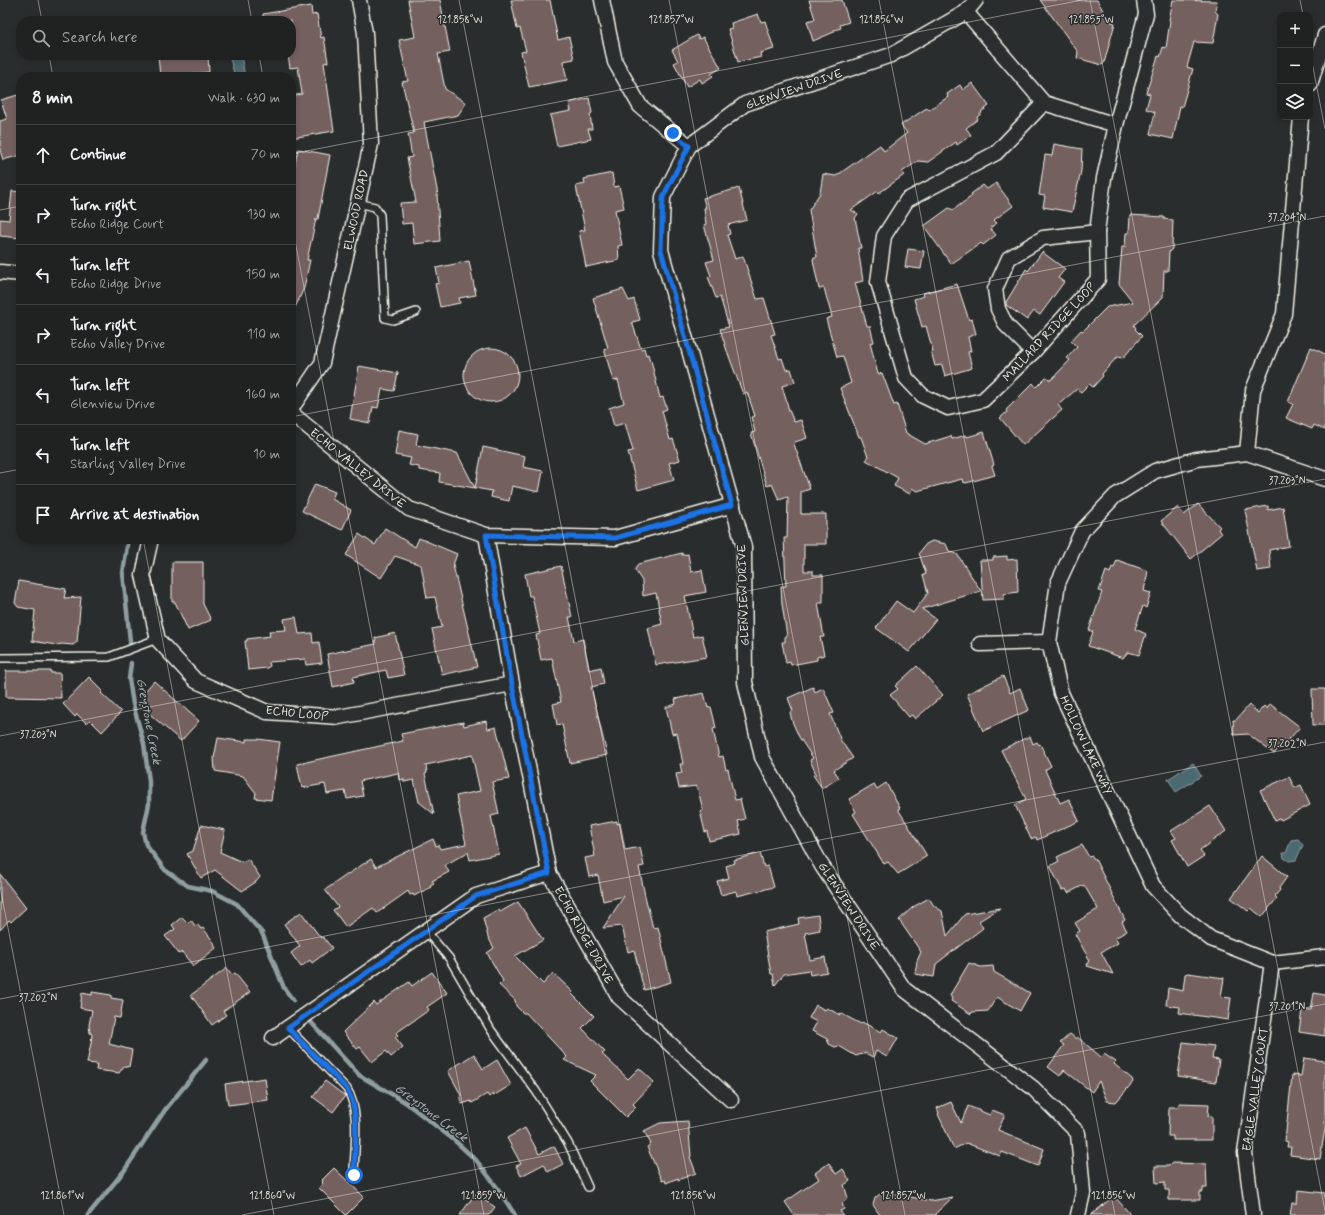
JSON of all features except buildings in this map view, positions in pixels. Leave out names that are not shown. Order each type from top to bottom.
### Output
[{"type":"street","name":"ELWOOD ROAD","points":[[296,402],[322,363],[371,144],[365,33],[359,0]]},
{"type":"street","points":[[602,0],[615,62],[640,106],[689,146]]},
{"type":"street","name":"GLENVIEW DRIVE","points":[[976,0],[966,12],[891,55],[745,104],[689,146],[663,197],[661,250],[744,547],[745,682],[762,757],[822,866],[904,989],[1034,1088],[1078,1133],[1083,1194],[1078,1215]]},
{"type":"street","name":"MALLARD RIDGE LOOP","points":[[1044,103],[996,153],[907,200],[884,236],[878,282],[906,378],[923,396],[948,408],[983,400],[1033,352],[1098,279],[1097,232],[1104,178],[1116,125],[1146,14],[1144,0]]},
{"type":"street","points":[[966,12],[1044,103],[1116,125]]},
{"type":"street","points":[[1310,84],[1325,35]]},
{"type":"street","points":[[1247,453],[1253,390],[1284,314],[1301,120]]},
{"type":"street","points":[[1033,352],[1006,324],[998,309],[995,289],[1009,258],[1043,238],[1097,232]]},
{"type":"street","points":[[0,272],[16,274]]},
{"type":"street","name":"ECHO VALLEY DRIVE","points":[[296,417],[409,509],[486,535],[615,538],[732,505]]},
{"type":"street","name":"HOLLOW LAKE WAY","points":[[1325,479],[1247,453],[1197,459],[1155,471],[1115,496],[1082,531],[1058,583],[1049,642],[1061,693],[1153,886],[1180,915],[1211,939],[1272,963],[1325,957]]},
{"type":"street","name":"ECHO RIDGE DRIVE","points":[[486,535],[512,684],[549,873],[619,997],[731,1100]]},
{"type":"street","points":[[150,544],[143,575],[157,639]]},
{"type":"street","name":"ECHO LOOP","points":[[157,639],[196,681],[267,712],[339,717],[512,684]]},
{"type":"street","points":[[980,644],[1049,642]]},
{"type":"street","points":[[273,1038],[476,896],[549,873]]},
{"type":"street","name":"EAGLE VALLEY COURT","points":[[1253,1215],[1245,1153],[1272,963]]},
{"type":"lane","points":[[358,203],[375,207],[380,215],[385,318],[393,320],[416,312]]},
{"type":"lane","points":[[0,658],[109,657],[157,639]]},
{"type":"lane","points":[[426,931],[449,958],[491,1030],[536,1091],[568,1143],[588,1187]]},
{"type":"lane","points":[[288,1028],[347,1089],[352,1097],[355,1117],[354,1175]]},
{"type":"water","points":[[230,60],[242,60],[244,72],[234,72]]},
{"type":"water","points":[[1193,763],[1201,776],[1176,792],[1168,779]]},
{"type":"water","points":[[1298,839],[1303,845],[1296,860],[1289,861],[1284,858],[1283,853],[1286,853],[1291,840]]},
{"type":"waterway","name":"Greystone Creek","points":[[127,544],[123,573],[131,651]]},
{"type":"waterway","name":"Greystone Creek","points":[[131,663],[129,679],[133,704],[144,744],[149,781],[149,804],[143,832],[146,845],[165,870],[188,886],[212,891],[237,904],[262,933],[284,988],[293,1000]]},
{"type":"waterway","name":"Greystone Creek","points":[[309,1020],[359,1075],[405,1102],[454,1140],[476,1160],[496,1186],[515,1215]]},
{"type":"waterway","points":[[88,1215],[124,1171],[165,1110],[206,1060]]},
{"type":"route","points":[[354,1175],[355,1117],[352,1097],[347,1089],[321,1064],[288,1028],[476,896],[549,873],[512,684],[486,535],[615,538],[732,505],[661,250],[663,197],[689,146],[673,133]]}]
